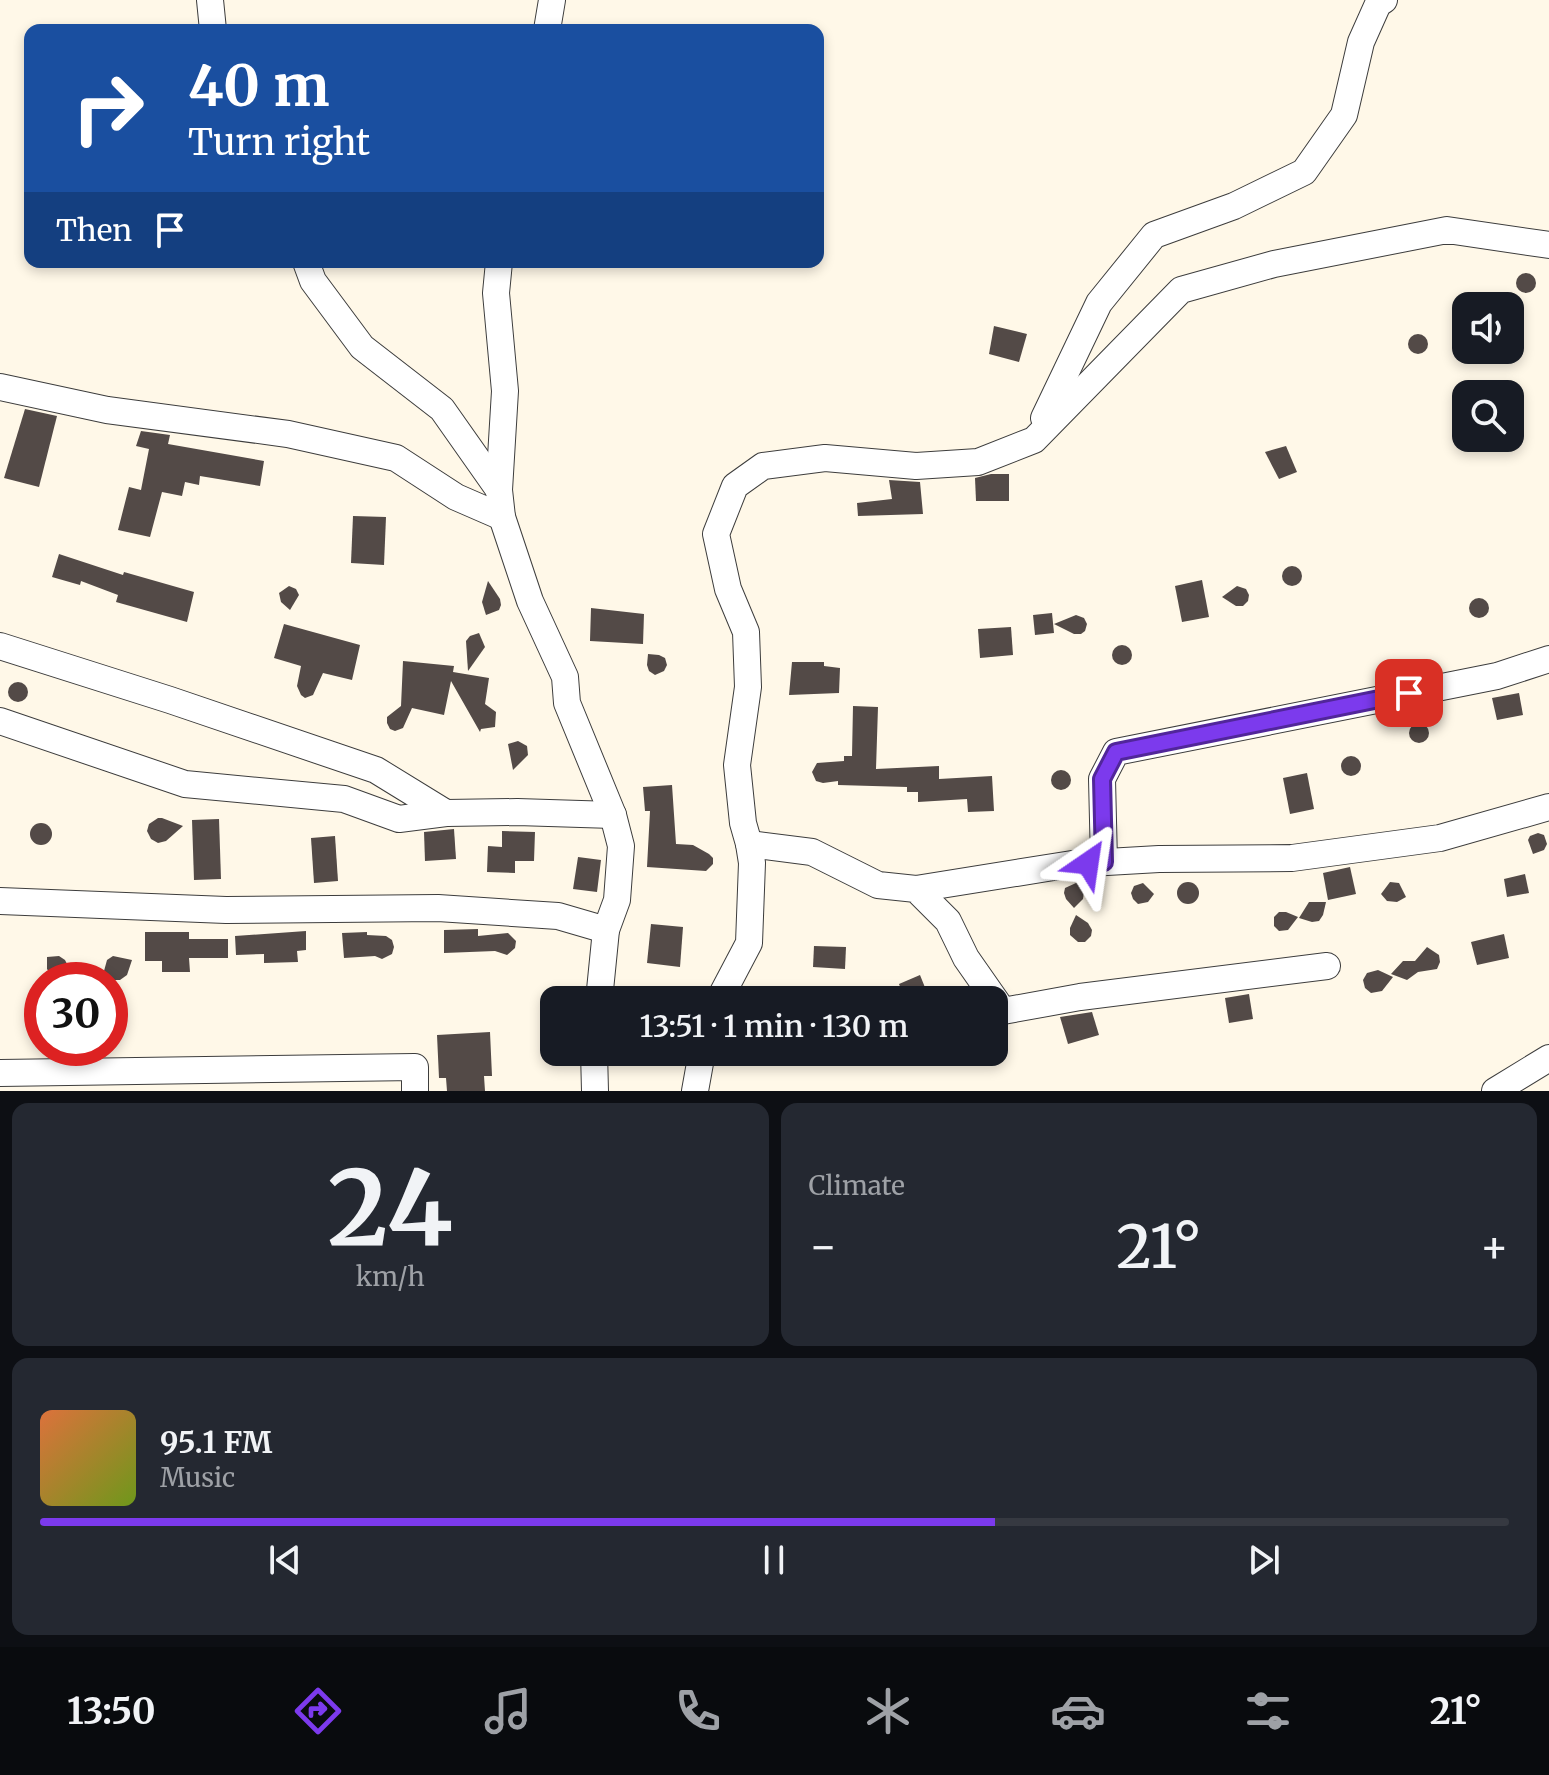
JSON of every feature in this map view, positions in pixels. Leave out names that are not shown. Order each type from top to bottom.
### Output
[{"type":"street","points":[[210,0],[212,24]]},
{"type":"street","points":[[548,24],[552,0]]},
{"type":"street","points":[[1034,440],[1099,303],[1154,235],[1234,206],[1304,172],[1344,115],[1361,42],[1378,4],[1384,0]]},
{"type":"street","points":[[726,986],[749,943],[752,863],[743,823],[737,765],[748,687],[746,632],[728,589],[716,534],[735,486],[763,466],[825,458],[916,466],[978,462],[1034,440],[1181,290],[1274,264],[1447,230],[1549,245]]},
{"type":"street","points":[[308,268],[313,281],[362,347],[442,409],[499,490]]},
{"type":"street","points":[[498,268],[496,293],[505,391],[499,490],[502,517],[530,601],[565,677],[567,703],[613,815],[621,846],[617,900],[606,930],[600,986]]},
{"type":"street","points":[[0,387],[107,410],[288,434],[396,458],[456,497],[502,517]]},
{"type":"street","points":[[0,646],[376,770],[446,813]]},
{"type":"street","points":[[1104,862],[1102,779],[1116,752],[1497,676],[1549,659]]},
{"type":"street","points":[[0,721],[185,784],[344,799],[399,819],[446,813],[613,815]]},
{"type":"street","points":[[749,844],[812,852],[878,885],[916,889],[1072,864],[1292,858],[1440,838],[1549,807]]},
{"type":"street","points":[[916,889],[948,921],[966,958],[1003,1011],[1080,997],[1327,966]]},
{"type":"street","points":[[0,901],[226,910],[438,908],[558,916],[606,930]]},
{"type":"street","points":[[1495,1091],[1549,1058]]},
{"type":"street","points":[[594,1066],[595,1091]]},
{"type":"street","points":[[695,1091],[699,1066]]},
{"type":"street","points":[[0,1073],[415,1067],[415,1091]]},
{"type":"building","points":[[1522,274],[1530,274],[1535,279],[1535,287],[1530,292],[1522,292],[1517,287],[1517,279]]},
{"type":"building","points":[[994,326],[1027,334],[1019,362],[989,354]]},
{"type":"building","points":[[1418,334],[1425,337],[1428,344],[1425,351],[1418,354],[1411,351],[1408,344],[1411,337]]},
{"type":"building","points":[[25,409],[57,416],[39,487],[4,478]]},
{"type":"building","points":[[141,431],[170,435],[168,444],[264,461],[260,486],[200,476],[199,485],[185,482],[182,496],[162,492],[150,537],[118,530],[129,487],[141,490],[149,449],[136,446]]},
{"type":"building","points":[[1286,446],[1297,472],[1279,479],[1265,452]]},
{"type":"building","points":[[1009,474],[1009,501],[976,501],[975,478]]},
{"type":"building","points":[[889,480],[920,482],[923,514],[858,516],[857,503],[892,499]]},
{"type":"building","points":[[353,516],[386,517],[384,565],[351,563]]},
{"type":"building","points":[[59,554],[123,575],[124,572],[194,592],[187,622],[116,602],[118,595],[81,581],[80,585],[52,577]]},
{"type":"building","points":[[1292,566],[1299,569],[1302,576],[1299,583],[1292,586],[1285,583],[1282,576],[1285,569]]},
{"type":"building","points":[[1202,580],[1209,617],[1182,622],[1175,586]]},
{"type":"building","points":[[488,581],[501,605],[499,610],[486,615],[482,602]]},
{"type":"building","points":[[289,586],[296,589],[299,595],[290,610],[281,602],[279,593]]},
{"type":"building","points":[[1237,586],[1246,589],[1249,595],[1243,606],[1236,606],[1222,597]]},
{"type":"building","points":[[1479,598],[1486,601],[1489,608],[1486,615],[1479,618],[1472,615],[1469,608],[1472,601]]},
{"type":"building","points":[[591,608],[644,614],[643,644],[590,641]]},
{"type":"building","points":[[1052,613],[1054,633],[1035,635],[1033,615]]},
{"type":"building","points":[[1076,615],[1084,618],[1087,624],[1081,634],[1074,634],[1054,624]]},
{"type":"building","points":[[284,624],[360,645],[352,680],[323,673],[313,695],[305,698],[301,695],[297,686],[301,666],[274,658]]},
{"type":"building","points":[[1011,627],[1013,655],[980,658],[978,629]]},
{"type":"building","points":[[479,633],[485,647],[468,671],[466,641]]},
{"type":"building","points":[[1122,645],[1129,648],[1132,655],[1129,662],[1122,665],[1115,662],[1112,655],[1115,648]]},
{"type":"building","points":[[648,654],[665,658],[667,665],[664,671],[655,675],[649,671]]},
{"type":"building","points":[[403,661],[454,666],[453,672],[489,678],[485,704],[496,712],[495,727],[481,729],[480,732],[451,681],[444,715],[412,708],[403,728],[390,729],[387,717],[401,706]]},
{"type":"building","points":[[792,662],[824,662],[824,666],[840,668],[839,693],[789,695]]},
{"type":"building","points":[[18,682],[25,685],[28,692],[25,699],[18,702],[11,699],[8,692],[11,685]]},
{"type":"building","points":[[1519,693],[1523,715],[1497,720],[1492,698]]},
{"type":"building","points":[[853,706],[878,707],[876,769],[939,766],[939,779],[992,776],[994,811],[968,812],[967,799],[918,802],[918,792],[907,792],[907,787],[838,785],[838,781],[816,781],[812,772],[817,763],[844,761],[844,756],[852,756]]},
{"type":"building","points":[[1419,723],[1426,726],[1429,733],[1426,740],[1419,743],[1412,740],[1409,733],[1412,726]]},
{"type":"building","points":[[518,741],[527,746],[528,755],[513,770],[508,744]]},
{"type":"building","points":[[1351,756],[1358,759],[1361,766],[1358,773],[1351,776],[1344,773],[1341,766],[1344,759]]},
{"type":"building","points":[[1057,770],[1065,770],[1071,780],[1065,790],[1057,790],[1051,784],[1051,776]]},
{"type":"building","points":[[1307,773],[1314,809],[1290,814],[1283,778]]},
{"type":"building","points":[[672,785],[676,844],[693,845],[709,854],[713,864],[706,871],[647,867],[650,811],[645,811],[643,787]]},
{"type":"building","points":[[158,818],[183,826],[166,841],[158,843],[151,839],[147,831],[149,824]]},
{"type":"building","points":[[219,819],[221,879],[194,880],[192,820]]},
{"type":"building","points":[[41,823],[49,826],[52,834],[49,842],[41,845],[33,842],[30,834],[33,826]]},
{"type":"building","points":[[454,829],[456,859],[425,861],[424,832]]},
{"type":"building","points":[[502,831],[535,832],[534,861],[515,861],[515,873],[487,872],[488,846],[502,847]]},
{"type":"building","points":[[1538,833],[1544,835],[1547,844],[1544,850],[1533,854],[1528,840]]},
{"type":"building","points":[[335,836],[338,881],[314,883],[311,838]]},
{"type":"building","points":[[578,857],[601,860],[597,892],[573,889]]},
{"type":"building","points":[[1350,867],[1356,894],[1328,900],[1323,873]]},
{"type":"building","points":[[1525,874],[1529,893],[1507,897],[1504,879]]},
{"type":"building","points":[[1188,882],[1196,885],[1199,893],[1196,901],[1188,904],[1180,901],[1177,893],[1180,885]]},
{"type":"building","points":[[1390,882],[1399,883],[1406,897],[1397,902],[1387,901],[1381,894]]},
{"type":"building","points":[[1076,883],[1082,886],[1084,892],[1083,899],[1074,908],[1064,893],[1065,888]]},
{"type":"building","points":[[1143,883],[1154,894],[1148,902],[1138,904],[1131,893],[1134,886]]},
{"type":"building","points":[[1309,902],[1326,902],[1319,921],[1299,918]]},
{"type":"building","points":[[1279,912],[1298,917],[1288,930],[1279,931],[1274,926],[1274,917]]},
{"type":"building","points":[[1076,915],[1092,930],[1085,942],[1078,942],[1070,935]]},
{"type":"building","points":[[651,924],[683,927],[680,967],[647,963]]},
{"type":"building","points":[[478,929],[478,936],[508,933],[516,941],[515,948],[507,955],[495,951],[444,953],[444,930]]},
{"type":"building","points":[[306,931],[306,950],[297,951],[298,962],[264,963],[264,954],[236,955],[235,936]]},
{"type":"building","points":[[145,932],[189,932],[189,939],[228,939],[228,958],[189,958],[190,972],[162,972],[162,961],[145,961]]},
{"type":"building","points":[[367,932],[367,935],[386,936],[392,940],[392,954],[382,959],[375,956],[344,958],[342,933]]},
{"type":"building","points":[[1504,934],[1509,958],[1477,965],[1471,942]]},
{"type":"building","points":[[814,946],[846,947],[845,969],[813,967]]},
{"type":"building","points":[[1427,947],[1439,955],[1437,969],[1418,972],[1407,980],[1391,974],[1403,961],[1415,961]]},
{"type":"building","points":[[59,956],[66,962],[47,962],[47,957]]},
{"type":"building","points":[[113,956],[132,960],[128,972],[128,962],[107,960]]},
{"type":"building","points":[[1378,970],[1393,977],[1382,991],[1371,993],[1365,988],[1363,980],[1367,973]]},
{"type":"building","points":[[920,975],[924,986],[900,986]]},
{"type":"building","points":[[1249,994],[1253,1019],[1229,1023],[1225,998]]},
{"type":"building","points":[[1092,1012],[1099,1035],[1068,1044],[1060,1017]]},
{"type":"building","points":[[490,1032],[492,1076],[484,1076],[485,1091],[447,1091],[446,1078],[439,1078],[437,1035]]},
{"type":"route","points":[[1088,863],[1104,862],[1102,779],[1116,752],[1409,693]]}]
